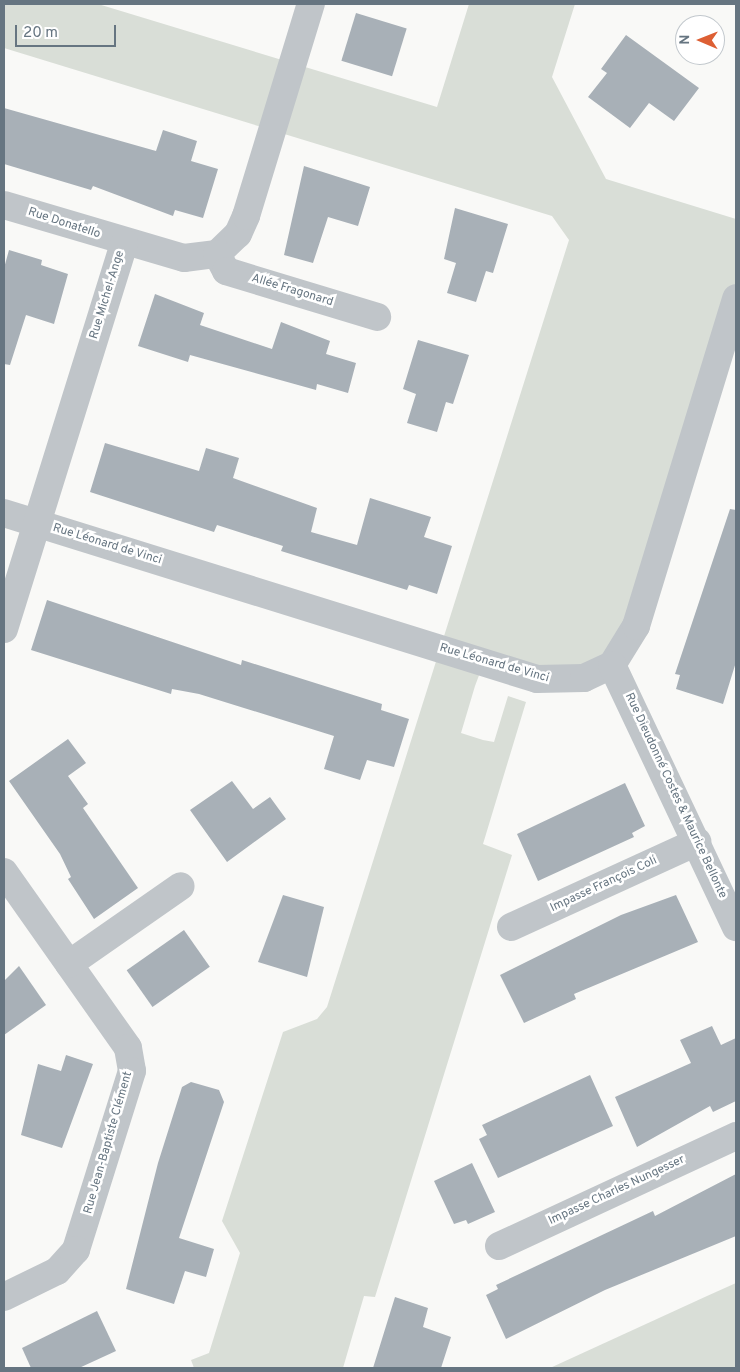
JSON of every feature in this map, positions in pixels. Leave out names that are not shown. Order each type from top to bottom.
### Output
[{"type":"street","points":[[217,254],[238,234],[246,216],[311,4]]},
{"type":"street","name":"Rue Donatello","points":[[4,205],[124,244]]},
{"type":"street","name":"Rue Michel-Ange","points":[[36,523],[124,244],[184,258],[217,254]]},
{"type":"street","name":"Allée Fragonard","points":[[217,254],[226,271],[377,317]]},
{"type":"street","points":[[612,665],[636,626],[736,298]]},
{"type":"street","name":"Rue Léonard de Vinci","points":[[4,513],[537,678],[573,681],[612,665]]},
{"type":"street","points":[[4,629],[36,523]]},
{"type":"street","name":"Rue Dieudonné Costes & Maurice Bellonte","points":[[612,665],[736,927]]},
{"type":"street","name":"Impasse François Coli","points":[[511,928],[697,842]]},
{"type":"street","name":"Rue Jean-Baptiste Clément","points":[[4,872],[128,1048],[132,1071],[76,1250],[57,1271],[4,1297]]},
{"type":"street","points":[[70,964],[181,886]]},
{"type":"street","name":"Impasse Charles Nungesser","points":[[499,1246],[736,1136]]},
{"type":"shaded area","points":[[4,4],[98,4],[437,107],[469,4],[575,4],[552,77],[606,179],[736,219],[736,298],[687,462],[604,671],[484,662],[475,686],[461,733],[483,740],[494,742],[508,696],[526,702],[483,844],[512,855],[375,1297],[364,1296],[343,1368],[194,1368],[191,1360],[209,1353],[240,1253],[222,1221],[283,1032],[317,1019],[327,1007],[569,240],[552,216],[4,48]]},
{"type":"shaded area","points":[[736,1283],[736,1368],[550,1368],[707,1296]]},
{"type":"building","points":[[356,13],[407,28],[392,76],[341,61]]},
{"type":"building","points":[[626,35],[699,88],[674,121],[649,103],[630,128],[588,97],[607,73],[601,69]]},
{"type":"building","points":[[4,108],[156,151],[163,130],[197,141],[191,161],[218,169],[203,218],[175,210],[173,216],[93,186],[91,190],[4,164]]},
{"type":"building","points":[[304,166],[370,187],[358,226],[328,217],[313,263],[284,255]]},
{"type":"building","points":[[455,208],[508,224],[493,273],[486,271],[476,302],[447,293],[456,263],[444,259]]},
{"type":"building","points":[[9,250],[42,260],[41,265],[68,274],[54,324],[26,315],[10,365],[4,364],[4,268]]},
{"type":"building","points":[[155,294],[204,313],[200,325],[272,349],[281,322],[330,341],[326,354],[356,363],[348,393],[317,384],[316,390],[190,355],[188,362],[138,346]]},
{"type":"building","points":[[418,340],[469,355],[453,404],[446,402],[437,432],[407,423],[416,394],[403,389]]},
{"type":"building","points":[[105,443],[199,471],[206,448],[239,458],[233,478],[317,508],[311,532],[357,545],[370,498],[431,517],[424,537],[452,546],[437,594],[409,585],[407,590],[281,551],[283,546],[217,525],[214,532],[90,492]]},
{"type":"building","points":[[730,509],[736,510],[736,662],[723,704],[676,689],[680,675],[675,674]]},
{"type":"building","points":[[47,600],[241,665],[242,660],[382,704],[381,710],[409,719],[394,767],[367,760],[360,780],[324,769],[334,736],[199,694],[172,689],[171,694],[31,650]]},
{"type":"building","points":[[68,739],[86,763],[68,776],[88,804],[83,808],[138,888],[94,919],[68,879],[71,877],[60,854],[9,781]]},
{"type":"building","points":[[232,781],[253,809],[270,797],[286,819],[227,862],[190,810]]},
{"type":"building","points":[[625,783],[645,826],[632,833],[634,837],[538,881],[517,834]]},
{"type":"building","points":[[283,895],[324,907],[307,977],[258,962]]},
{"type":"building","points":[[676,895],[698,942],[574,994],[576,999],[524,1023],[500,975],[621,915]]},
{"type":"building","points":[[184,930],[210,967],[152,1007],[127,970]]},
{"type":"building","points":[[19,966],[46,1005],[4,1035],[4,981]]},
{"type":"building","points":[[712,1026],[721,1045],[736,1038],[736,1101],[713,1112],[710,1106],[637,1147],[615,1097],[691,1063],[680,1040]]},
{"type":"building","points":[[66,1055],[93,1064],[62,1148],[21,1135],[38,1064],[61,1071]]},
{"type":"building","points":[[590,1075],[613,1126],[498,1178],[479,1139],[487,1135],[482,1125]]},
{"type":"building","points":[[191,1082],[219,1090],[224,1102],[179,1238],[214,1249],[206,1277],[185,1271],[174,1304],[126,1289],[158,1163],[182,1087]]},
{"type":"building","points":[[472,1163],[495,1212],[468,1224],[466,1220],[454,1224],[434,1181]]},
{"type":"building","points":[[736,1174],[736,1236],[605,1290],[506,1339],[486,1295],[498,1289],[496,1285],[653,1211],[655,1216]]},
{"type":"building","points":[[395,1297],[428,1308],[423,1327],[451,1337],[441,1368],[373,1368]]},
{"type":"building","points":[[97,1311],[116,1351],[79,1368],[31,1368],[22,1348]]}]
